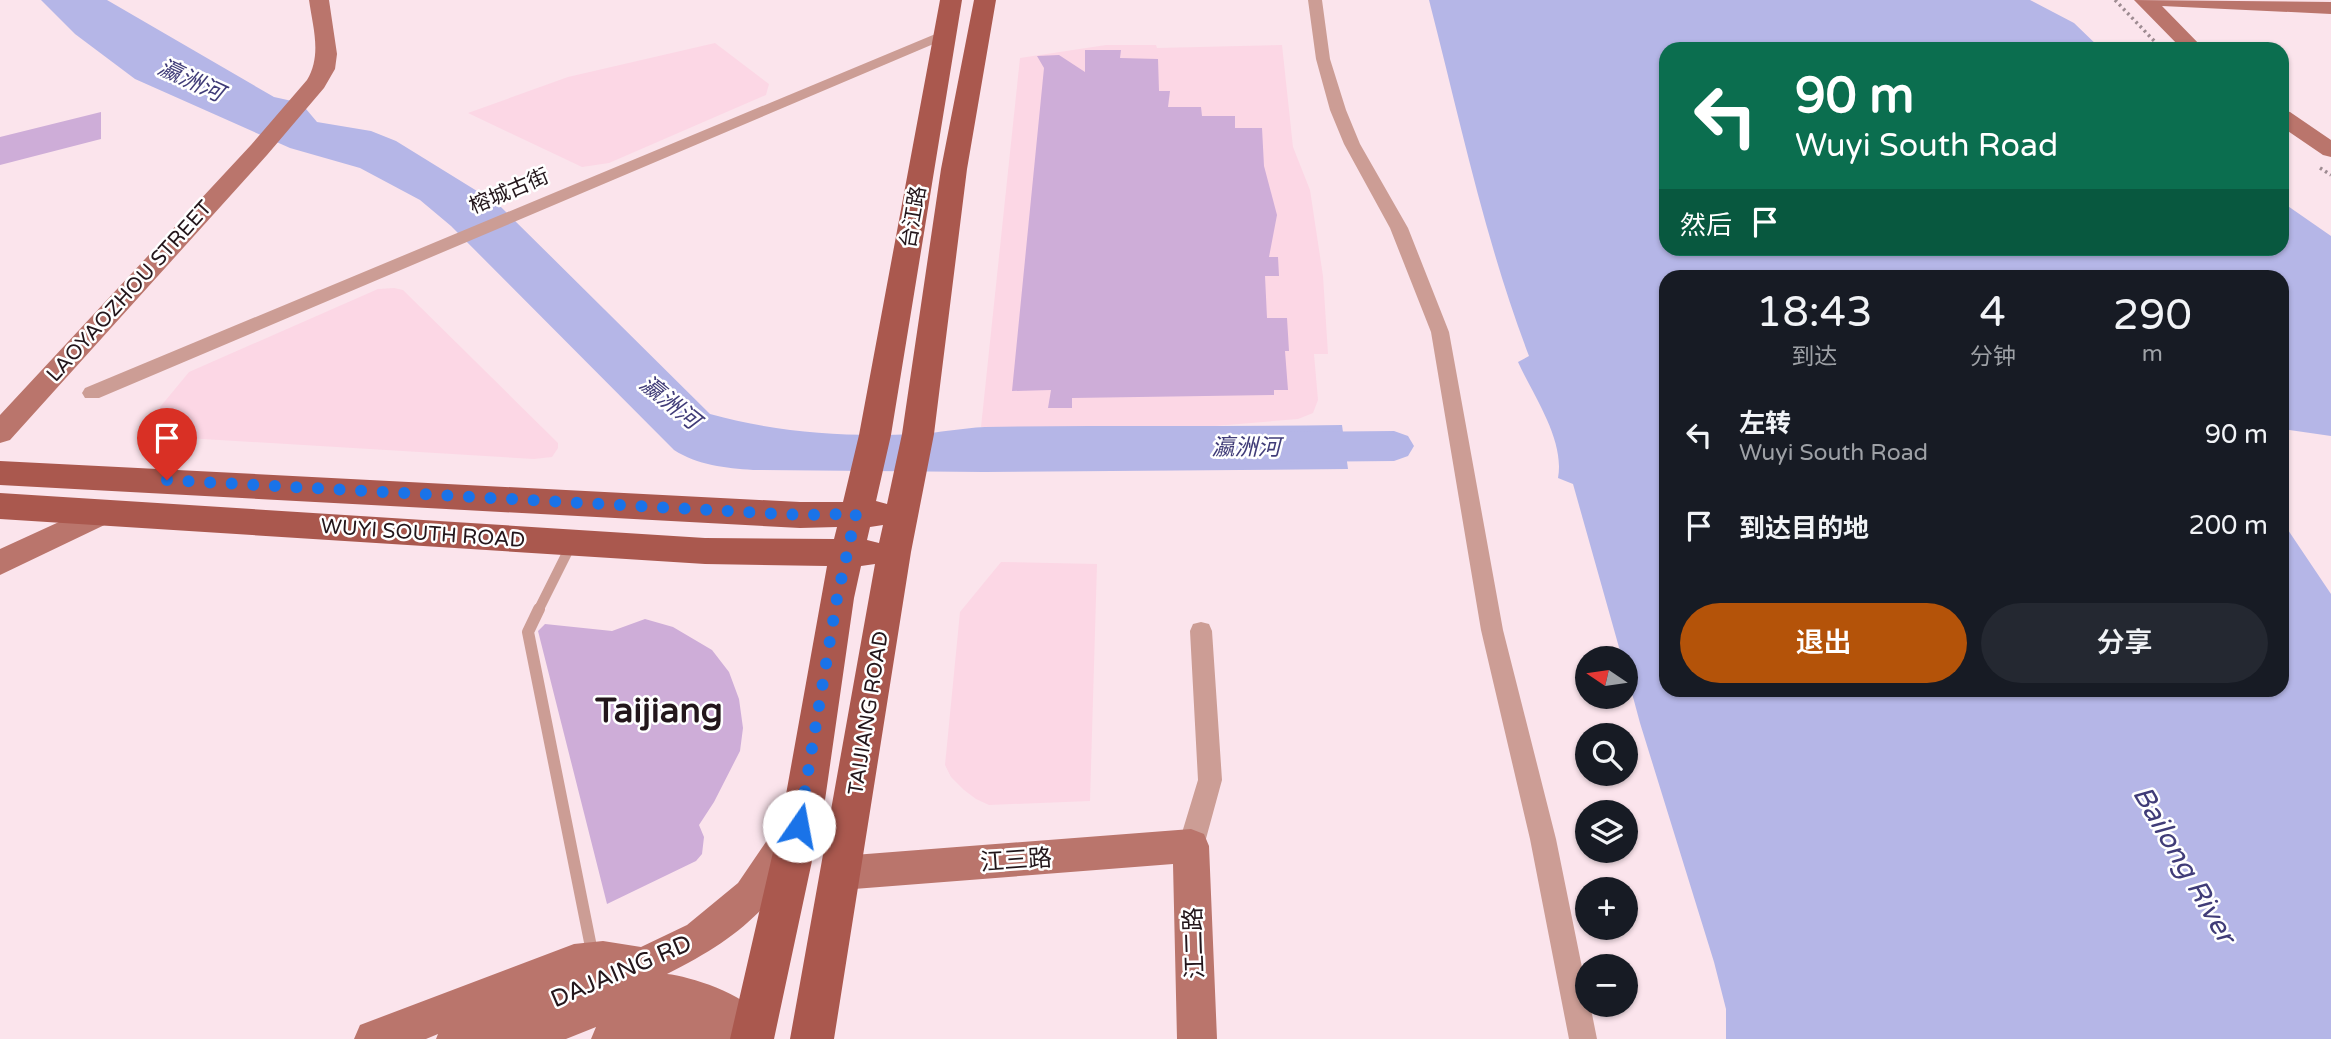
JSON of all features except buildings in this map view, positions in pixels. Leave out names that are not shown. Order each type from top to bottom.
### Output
[{"type":"main road","name":"台江路","points":[[867,471],[951,0]]},
{"type":"main road","name":"台江路","points":[[902,514],[918,434],[954,169],[985,0]]},
{"type":"main road","points":[[742,1038],[805,800],[847,554],[867,471]]},
{"type":"main road","name":"WUYI SOUTH ROAD","points":[[0,473],[800,515],[902,514]]},
{"type":"main road","name":"WUYI SOUTH ROAD","points":[[0,506],[705,551],[847,554],[894,552]]},
{"type":"main road","points":[[894,552],[902,514]]},
{"type":"main road","name":"TAIJIANG ROAD","points":[[812,1039],[894,552]]},
{"type":"street","name":"LAOYAOZHOU STREET","points":[[0,433],[259,150],[321,76],[326,62],[319,0]]},
{"type":"street","points":[[1315,0],[1323,59],[1338,110],[1352,144],[1399,228],[1440,332],[1492,630],[1543,839],[1583,1039]]},
{"type":"street","points":[[2127,0],[2169,42]]},
{"type":"street","points":[[2144,0],[2187,42]]},
{"type":"street","points":[[2159,0],[2331,8]]},
{"type":"street","name":"榕城古街","points":[[92,393],[945,34]]},
{"type":"street","points":[[2289,122],[2331,150]]},
{"type":"street","points":[[2289,136],[2331,163]]},
{"type":"street","points":[[0,563],[107,511]]},
{"type":"street","points":[[1191,846],[1210,780],[1201,631]]},
{"type":"street","name":"DAJAING RD","points":[[456,1039],[604,981],[617,961],[643,966],[700,938],[751,896],[779,856],[805,800]]},
{"type":"street","name":"江三路","points":[[841,873],[1191,846]]},
{"type":"street","name":"江二路","points":[[1191,846],[1197,1039]]},
{"type":"street","points":[[374,1039],[574,963],[604,981],[647,993],[700,999],[729,1013],[742,1038]]},
{"type":"street","points":[[518,1039],[604,981]]},
{"type":"street","points":[[611,1039],[652,1023],[674,1020],[694,1023],[742,1038]]},
{"type":"lane","points":[[572,543],[528,632],[604,981]]},
{"type":"path","points":[[2115,0],[2155,42]]},
{"type":"shaded area","points":[[715,43],[769,84],[766,95],[609,163],[582,167],[468,113],[568,77]]},
{"type":"shaded area","points":[[1106,45],[1156,45],[1157,48],[1282,45],[1293,147],[1310,190],[1323,276],[1328,354],[1314,354],[1318,400],[1313,413],[1298,419],[1203,427],[981,427],[1020,58]]},
{"type":"shaded area","points":[[378,289],[403,290],[558,443],[552,457],[534,459],[137,435],[189,372]]},
{"type":"shaded area","points":[[1001,562],[1097,564],[1090,801],[989,805],[964,790],[951,777],[945,765],[960,612]]},
{"type":"water","points":[[41,0],[107,0],[274,97],[301,103],[317,122],[371,131],[396,141],[498,204],[710,414],[761,426],[863,435],[985,427],[1342,425],[1348,469],[984,472],[753,470],[722,467],[692,459],[674,450],[451,226],[420,200],[360,168],[290,148],[135,79],[75,34]]},
{"type":"water","name":"Bailong River","points":[[1429,0],[2030,0],[2074,23],[2094,42],[1659,42],[1659,256],[2289,256],[2289,207],[2331,236],[2331,436],[2289,430],[2289,270],[1659,270],[1659,697],[2289,697],[2289,531],[2331,594],[2331,1039],[1726,1039],[1726,1009],[1714,962],[1636,709],[1638,646],[1619,646],[1573,484],[1558,478],[1559,464],[1553,434],[1518,362],[1529,356],[1486,224]]},
{"type":"waterway","name":"瀛洲河","points":[[1286,447],[1394,446]]},
{"type":"district","name":"Taijiang","points":[[659,710]]},
{"type":"route","points":[[167,480],[800,515],[856,514],[837,598],[799,826]]}]
